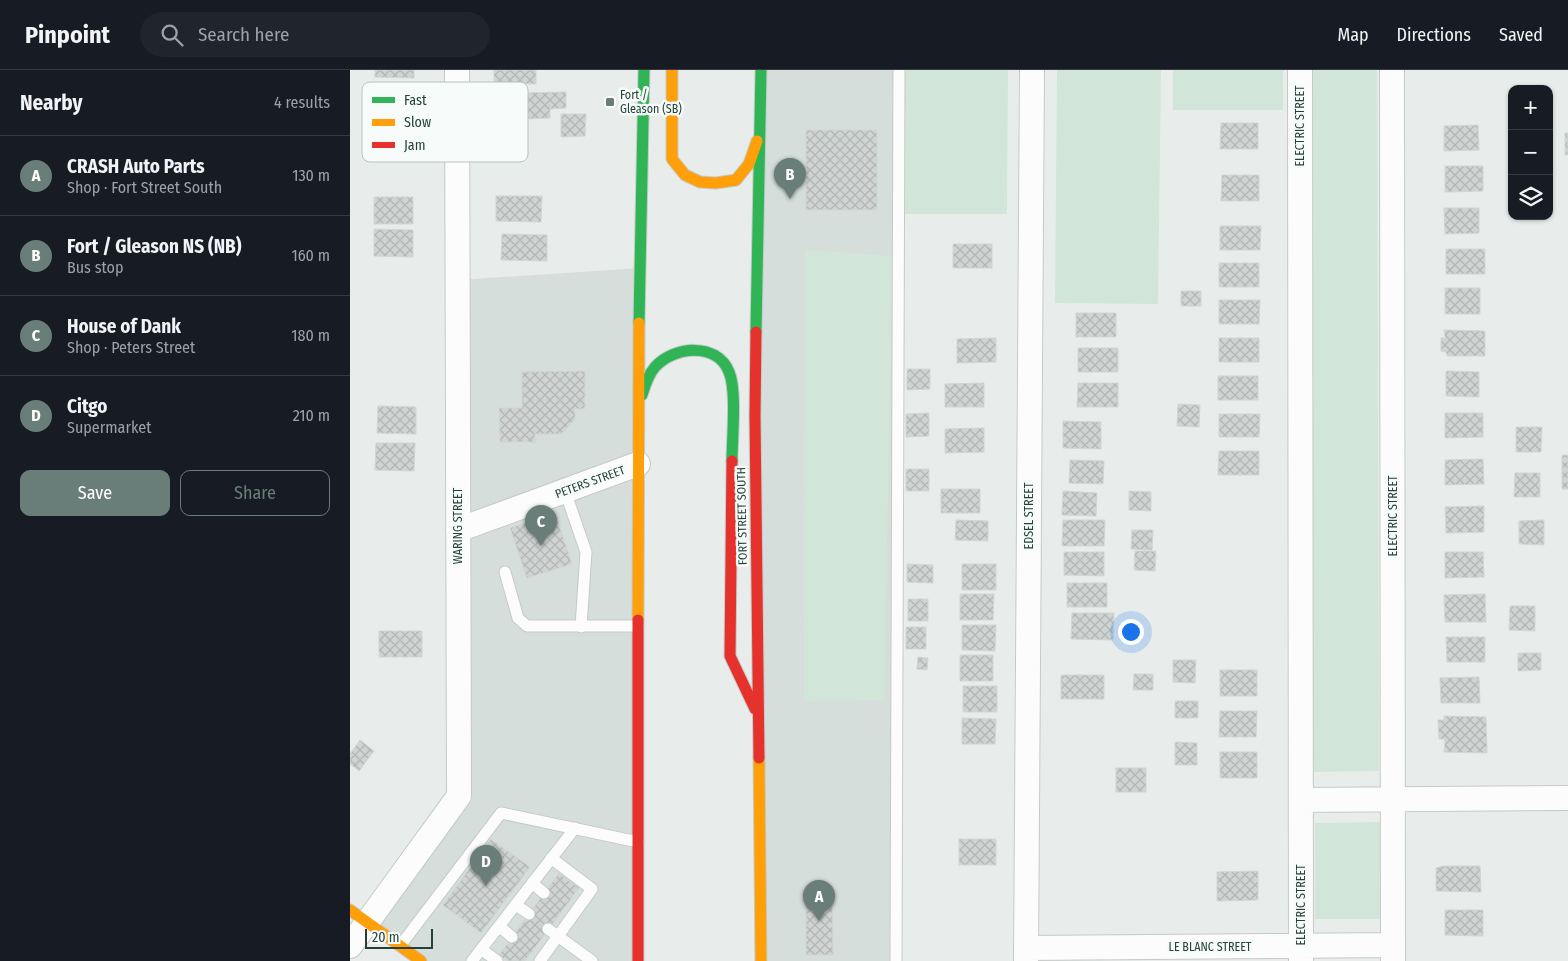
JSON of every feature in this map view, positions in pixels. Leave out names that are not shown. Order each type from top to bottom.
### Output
[{"type":"main road","points":[[638,961],[638,403],[644,70]]},
{"type":"main road","points":[[672,70],[672,159],[679,170],[690,178],[704,184],[736,180],[750,164],[761,130]]},
{"type":"main road","name":"FORT STREET SOUTH","points":[[761,961],[754,416],[762,70]]},
{"type":"main road","points":[[638,403],[652,370],[664,358],[677,352],[693,350],[709,353],[721,360],[730,372],[732,406],[730,656],[759,718]]},
{"type":"main road","points":[[359,916],[421,961]]},
{"type":"street","name":"EDSEL STREET","points":[[1026,954],[1032,70]]},
{"type":"street","name":"ELECTRIC STREET","points":[[1300,70],[1301,953]]},
{"type":"street","name":"ELECTRIC STREET","points":[[1392,70],[1393,953]]},
{"type":"street","name":"WARING STREET","points":[[350,946],[359,916],[459,796],[458,162]]},
{"type":"street","name":"PETERS STREET","points":[[458,530],[638,464]]},
{"type":"street","points":[[1301,800],[1568,798]]},
{"type":"street","name":"LE BLANC STREET","points":[[1026,954],[1393,953]]},
{"type":"lane","points":[[896,961],[899,70]]},
{"type":"lane","points":[[565,491],[586,552],[580,626]]},
{"type":"lane","points":[[505,572],[518,618],[527,626],[638,626]]},
{"type":"lane","points":[[400,946],[501,813],[638,842]]},
{"type":"lane","points":[[472,961],[574,828]]},
{"type":"lane","points":[[532,952],[541,960],[558,937],[568,912],[592,889],[551,858]]},
{"type":"lane","points":[[532,883],[544,893]]},
{"type":"lane","points":[[516,905],[529,914]]},
{"type":"lane","points":[[499,926],[512,937]]},
{"type":"lane","points":[[548,929],[592,961]]},
{"type":"lane","points":[[481,949],[497,961]]},
{"type":"shaded area","points":[[761,70],[899,70],[896,961],[761,961]]},
{"type":"shaded area","points":[[640,268],[638,961],[421,961],[367,923],[459,795],[457,280]]},
{"type":"green space","points":[[905,70],[1008,70],[1007,214],[904,214]]},
{"type":"green space","points":[[1057,70],[1161,70],[1158,304],[1055,303]]},
{"type":"green space","points":[[1173,70],[1283,70],[1283,110],[1173,110]]},
{"type":"green space","points":[[1311,70],[1377,70],[1379,771],[1312,772]]},
{"type":"green space","points":[[805,250],[892,256],[884,700],[804,701]]},
{"type":"green space","points":[[1381,822],[1382,919],[1315,919],[1315,823]]},
{"type":"building","points":[[375,70],[414,70],[414,78],[375,77]]},
{"type":"building","points":[[494,70],[536,70],[536,84],[528,84],[528,82],[494,82]]},
{"type":"building","points":[[566,92],[566,108],[550,109],[550,118],[528,119],[528,93]]},
{"type":"building","points":[[561,114],[586,114],[585,136],[561,137]]},
{"type":"building","points":[[1221,123],[1258,123],[1258,149],[1220,149]]},
{"type":"building","points":[[1478,125],[1479,150],[1444,151],[1444,126]]},
{"type":"building","points":[[806,130],[877,130],[877,210],[806,210]]},
{"type":"building","points":[[1565,133],[1568,133],[1568,155],[1565,155]]},
{"type":"building","points":[[1445,166],[1483,166],[1483,191],[1445,192]]},
{"type":"building","points":[[1222,175],[1259,175],[1259,201],[1221,201]]},
{"type":"building","points":[[496,196],[542,196],[541,222],[496,221]]},
{"type":"building","points":[[374,197],[413,197],[413,224],[374,224]]},
{"type":"building","points":[[1444,208],[1479,208],[1479,233],[1445,234]]},
{"type":"building","points":[[1220,226],[1261,226],[1260,250],[1220,250]]},
{"type":"building","points":[[374,229],[413,230],[413,257],[374,256]]},
{"type":"building","points":[[502,234],[547,235],[547,261],[501,260]]},
{"type":"building","points":[[953,244],[992,244],[992,268],[953,268]]},
{"type":"building","points":[[1446,249],[1485,249],[1485,274],[1446,274]]},
{"type":"building","points":[[1219,263],[1259,263],[1259,287],[1219,287]]},
{"type":"building","points":[[1445,288],[1480,288],[1480,314],[1445,314]]},
{"type":"building","points":[[1181,291],[1201,291],[1201,306],[1181,306]]},
{"type":"building","points":[[1219,300],[1260,300],[1259,324],[1219,324]]},
{"type":"building","points":[[1076,313],[1116,313],[1116,337],[1076,337]]},
{"type":"building","points":[[1444,330],[1485,331],[1485,356],[1447,356],[1446,352],[1441,351],[1441,338],[1445,338]]},
{"type":"building","points":[[996,338],[996,362],[957,363],[957,339]]},
{"type":"building","points":[[1219,338],[1259,338],[1259,362],[1219,362]]},
{"type":"building","points":[[1078,348],[1118,348],[1118,372],[1078,372]]},
{"type":"building","points":[[907,369],[930,369],[930,389],[907,390]]},
{"type":"building","points":[[585,371],[585,409],[575,409],[575,419],[561,434],[535,434],[535,442],[500,442],[499,408],[522,408],[522,372]]},
{"type":"building","points":[[1446,371],[1479,372],[1479,397],[1446,396]]},
{"type":"building","points":[[1218,376],[1258,376],[1258,400],[1218,400]]},
{"type":"building","points":[[984,383],[984,407],[945,407],[945,384]]},
{"type":"building","points":[[1078,383],[1118,383],[1118,407],[1077,407]]},
{"type":"building","points":[[1178,404],[1200,405],[1199,427],[1177,426]]},
{"type":"building","points":[[378,406],[416,407],[416,434],[377,433]]},
{"type":"building","points":[[929,413],[929,436],[906,437],[906,414]]},
{"type":"building","points":[[1445,413],[1483,413],[1483,437],[1445,438]]},
{"type":"building","points":[[1219,414],[1260,414],[1259,437],[1219,437]]},
{"type":"building","points":[[1063,421],[1101,422],[1101,449],[1063,448]]},
{"type":"building","points":[[1516,427],[1542,427],[1541,452],[1516,452]]},
{"type":"building","points":[[984,428],[984,452],[945,453],[945,429]]},
{"type":"building","points":[[376,443],[415,443],[414,471],[375,470]]},
{"type":"building","points":[[1219,451],[1259,451],[1259,475],[1218,475]]},
{"type":"building","points":[[1562,455],[1568,455],[1568,489],[1562,489]]},
{"type":"building","points":[[1483,459],[1484,484],[1445,485],[1445,460]]},
{"type":"building","points":[[1070,460],[1104,461],[1103,484],[1069,483]]},
{"type":"building","points":[[906,469],[929,469],[929,491],[906,491]]},
{"type":"building","points":[[1515,473],[1540,473],[1540,497],[1514,497]]},
{"type":"building","points":[[941,489],[980,489],[980,513],[941,513]]},
{"type":"building","points":[[1063,491],[1097,493],[1096,516],[1062,515]]},
{"type":"building","points":[[1129,491],[1151,492],[1151,511],[1129,510]]},
{"type":"building","points":[[1484,506],[1484,532],[1446,533],[1445,507]]},
{"type":"building","points":[[555,513],[572,564],[527,578],[510,528]]},
{"type":"building","points":[[956,520],[988,521],[988,541],[955,540]]},
{"type":"building","points":[[1063,520],[1105,520],[1104,546],[1062,546]]},
{"type":"building","points":[[1544,520],[1544,545],[1519,544],[1519,521]]},
{"type":"building","points":[[1132,530],[1153,530],[1152,550],[1131,549]]},
{"type":"building","points":[[1135,551],[1156,551],[1155,571],[1134,570]]},
{"type":"building","points":[[1064,552],[1104,552],[1104,576],[1064,575]]},
{"type":"building","points":[[1445,552],[1483,552],[1484,577],[1445,578]]},
{"type":"building","points":[[907,564],[933,565],[933,583],[907,582]]},
{"type":"building","points":[[962,564],[996,564],[996,590],[962,590]]},
{"type":"building","points":[[1067,583],[1107,583],[1107,607],[1067,607]]},
{"type":"building","points":[[960,594],[994,594],[993,620],[960,620]]},
{"type":"building","points":[[1485,594],[1486,622],[1445,622],[1444,595]]},
{"type":"building","points":[[908,599],[928,599],[928,621],[908,621]]},
{"type":"building","points":[[1510,606],[1535,606],[1535,631],[1509,630]]},
{"type":"building","points":[[1072,613],[1114,613],[1113,640],[1071,639]]},
{"type":"building","points":[[962,625],[996,625],[995,651],[962,650]]},
{"type":"building","points":[[906,627],[926,627],[926,649],[906,649]]},
{"type":"building","points":[[379,631],[422,631],[422,657],[379,657]]},
{"type":"building","points":[[1446,637],[1485,637],[1485,662],[1447,662]]},
{"type":"building","points":[[1518,653],[1541,653],[1541,670],[1518,671]]},
{"type":"building","points":[[960,655],[993,655],[993,681],[960,681]]},
{"type":"building","points":[[918,657],[928,658],[927,670],[917,669]]},
{"type":"building","points":[[1173,660],[1196,660],[1195,683],[1173,682]]},
{"type":"building","points":[[1220,670],[1257,670],[1257,696],[1220,696]]},
{"type":"building","points":[[1134,674],[1153,674],[1153,690],[1133,690]]},
{"type":"building","points":[[1061,675],[1104,675],[1104,699],[1061,699]]},
{"type":"building","points":[[1479,677],[1480,703],[1441,703],[1440,678]]},
{"type":"building","points":[[963,686],[997,686],[997,712],[963,712]]},
{"type":"building","points":[[1175,701],[1198,701],[1198,718],[1175,718]]},
{"type":"building","points":[[1220,711],[1257,711],[1256,737],[1219,737]]},
{"type":"building","points":[[1444,716],[1486,717],[1487,753],[1444,752],[1445,739],[1439,739],[1438,720],[1444,720]]},
{"type":"building","points":[[962,718],[996,719],[995,744],[962,744]]},
{"type":"building","points":[[360,740],[374,751],[359,771],[350,764],[350,754]]},
{"type":"building","points":[[1175,742],[1197,743],[1197,765],[1175,765]]},
{"type":"building","points":[[1220,752],[1257,752],[1257,778],[1220,778]]},
{"type":"building","points":[[1116,768],[1146,768],[1146,792],[1116,792]]},
{"type":"building","points":[[491,839],[530,867],[481,933],[443,905]]},
{"type":"building","points":[[959,839],[996,839],[996,865],[959,865]]},
{"type":"building","points":[[1443,866],[1480,866],[1481,892],[1436,891],[1436,868]]},
{"type":"building","points":[[1258,871],[1258,900],[1217,901],[1217,872]]},
{"type":"building","points":[[559,873],[579,888],[525,961],[508,961],[499,955]]},
{"type":"building","points":[[806,886],[832,886],[833,955],[806,955]]},
{"type":"building","points":[[1445,910],[1483,910],[1483,936],[1445,935]]},
{"type":"traffic: fast","points":[[639,323],[644,70]]},
{"type":"traffic: fast","points":[[756,332],[761,70]]},
{"type":"traffic: fast","points":[[642,395],[650,373],[663,360],[684,351],[695,350],[715,356],[723,362],[729,372],[733,390],[732,461]]},
{"type":"traffic: slow","points":[[672,70],[672,159],[685,175],[700,182],[716,183],[736,180],[749,164],[757,141]]},
{"type":"traffic: slow","points":[[638,620],[639,323]]},
{"type":"traffic: slow","points":[[759,758],[761,961]]},
{"type":"traffic: slow","points":[[350,910],[421,961]]},
{"type":"traffic: jam","points":[[756,332],[755,416],[759,758]]},
{"type":"traffic: jam","points":[[732,461],[730,656],[755,709]]},
{"type":"traffic: jam","points":[[638,620],[638,961]]},
{"type":"place","name":"Fort / Gleason (SB)","points":[[610,102]]},
{"type":"place","name":"Fort / Gleason NS (NB)","points":[[790,199]]},
{"type":"place","name":"House of Dank","points":[[541,546]]},
{"type":"place","name":"Citgo","points":[[486,886]]},
{"type":"place","name":"CRASH Auto Parts","points":[[819,921]]}]
